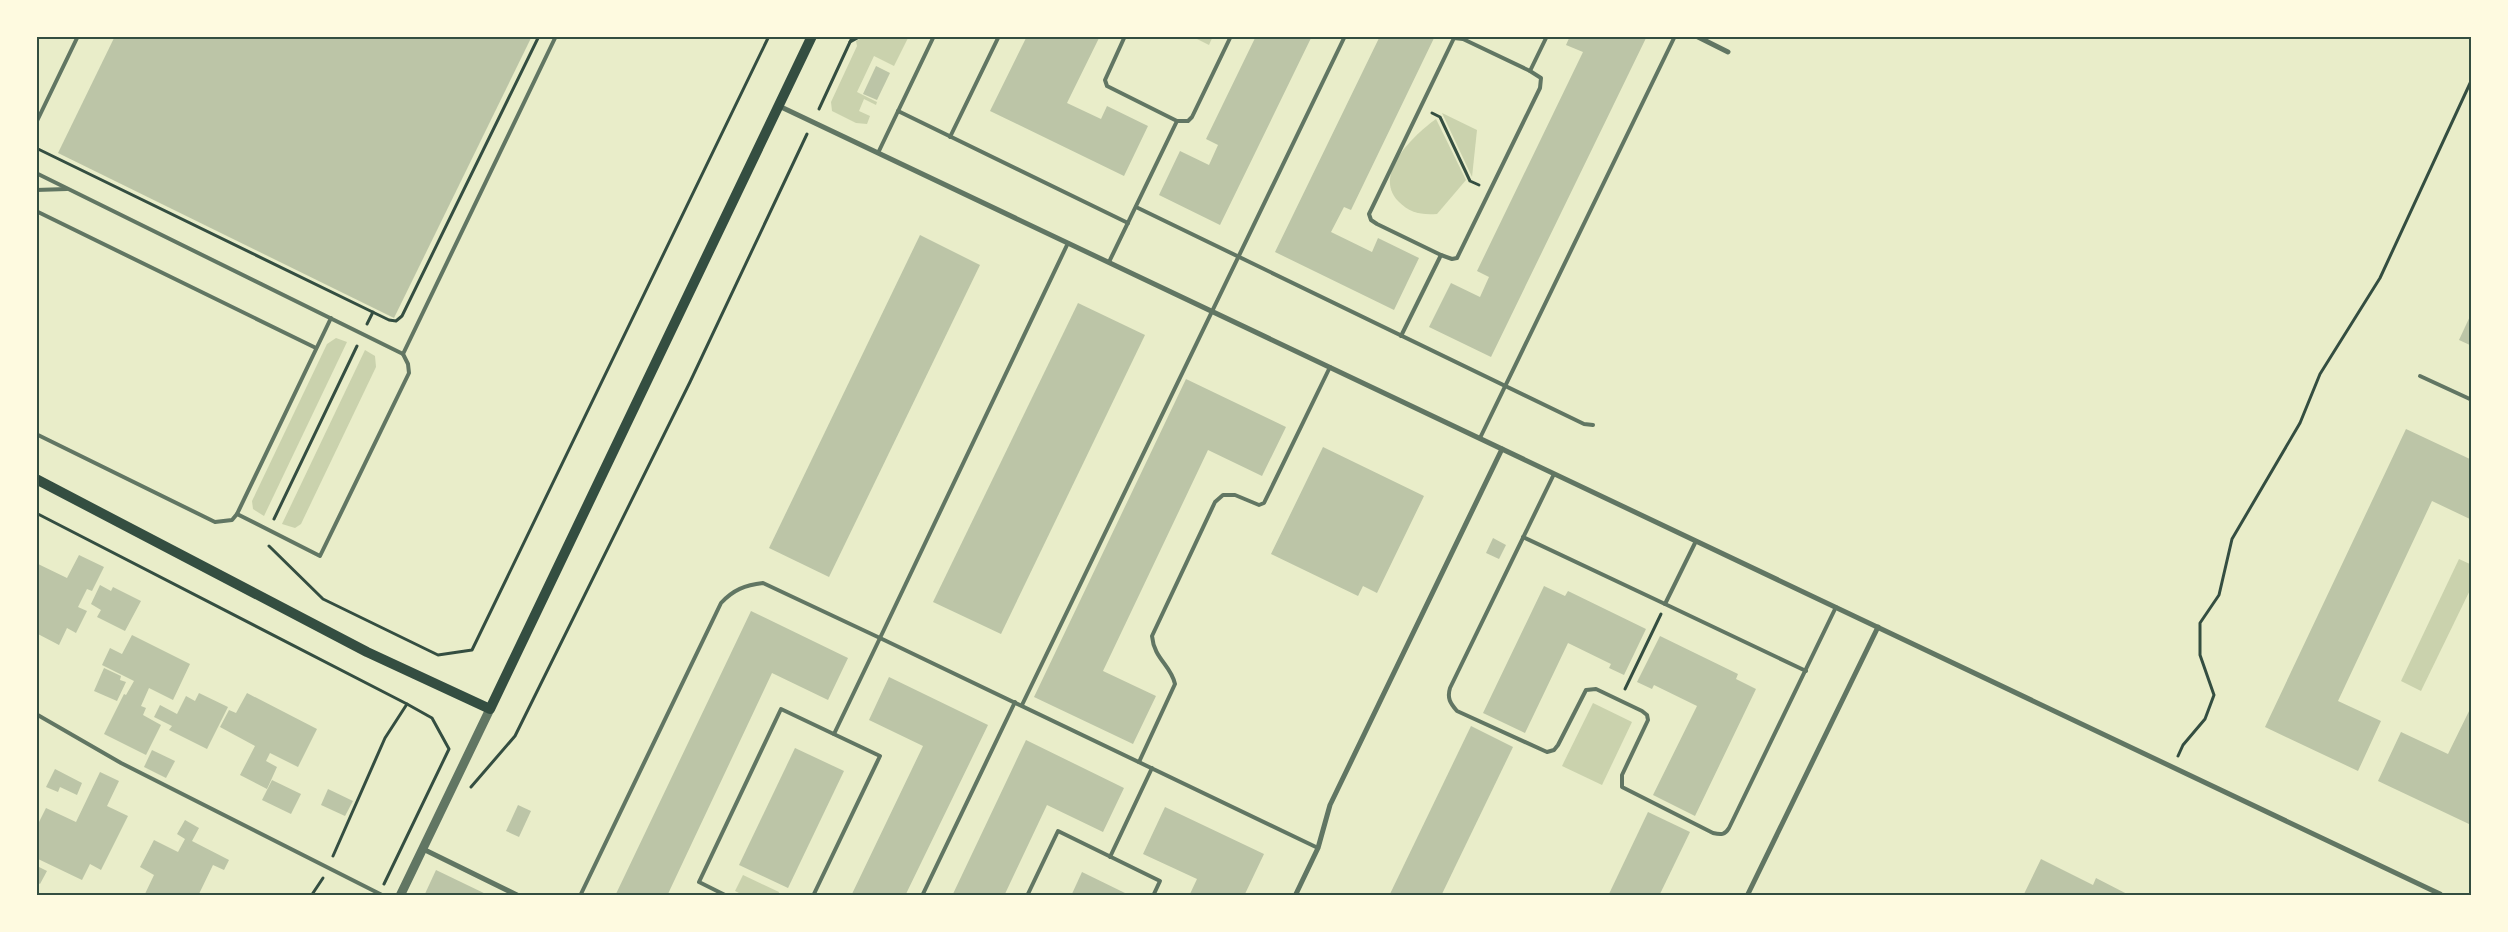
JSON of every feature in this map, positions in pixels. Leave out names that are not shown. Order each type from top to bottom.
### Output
[{"type":"main road","points":[[36,479],[367,652],[490,709],[812,36]]},
{"type":"street","points":[[1696,36],[1728,52]]},
{"type":"street","points":[[779,106],[2440,894]]},
{"type":"street","points":[[1295,896],[1318,848],[1330,805],[1502,449]]},
{"type":"street","points":[[1747,896],[1878,627]]},
{"type":"street","points":[[400,896],[490,709]]},
{"type":"street","points":[[423,849],[519,896]]},
{"type":"lane","points":[[36,123],[78,36]]},
{"type":"lane","points":[[403,354],[556,36]]},
{"type":"lane","points":[[878,152],[934,36]]},
{"type":"lane","points":[[950,137],[999,36]]},
{"type":"lane","points":[[1126,36],[1105,80],[1107,86],[1177,121],[1188,121],[1192,117],[1231,36]]},
{"type":"lane","points":[[1022,705],[1344,36]]},
{"type":"lane","points":[[1530,71],[1547,36]]},
{"type":"lane","points":[[1480,438],[1675,36]]},
{"type":"lane","points":[[1458,37],[1464,38],[1530,71],[1541,78],[1540,88],[1457,258],[1452,259],[1441,255],[1371,220],[1369,214],[1452,42],[1458,37]]},
{"type":"lane","points":[[898,111],[1128,223]]},
{"type":"lane","points":[[1109,262],[1177,121]]},
{"type":"lane","points":[[36,173],[403,354],[408,364],[409,373],[320,556],[237,514]]},
{"type":"lane","points":[[36,190],[69,189]]},
{"type":"lane","points":[[1136,207],[1584,424],[1594,425]]},
{"type":"lane","points":[[36,211],[316,348]]},
{"type":"lane","points":[[834,734],[1068,243]]},
{"type":"lane","points":[[1402,336],[1441,255]]},
{"type":"lane","points":[[36,434],[215,522],[232,520],[237,514],[330,318]]},
{"type":"lane","points":[[1139,762],[1175,684],[1173,673],[1163,664],[1153,648],[1152,636],[1215,502],[1223,495],[1235,495],[1254,504],[1264,503],[1330,367]]},
{"type":"lane","points":[[2420,376],[2472,400]]},
{"type":"lane","points":[[1554,474],[1450,688],[1448,695],[1450,703],[1458,710],[1547,752],[1554,750],[1558,745],[1586,690],[1596,690],[1642,712],[1648,720],[1622,776],[1622,787],[1721,834],[1729,828],[1836,608]]},
{"type":"lane","points":[[1523,537],[1806,671]]},
{"type":"lane","points":[[1666,604],[1696,541]]},
{"type":"lane","points":[[580,896],[721,604],[731,593],[748,585],[763,583],[1022,705],[1318,848]]},
{"type":"lane","points":[[922,896],[1015,702]]},
{"type":"lane","points":[[727,896],[698,882],[781,709],[880,756],[813,896]]},
{"type":"lane","points":[[36,714],[121,763],[328,866],[382,895]]},
{"type":"lane","points":[[1110,857],[1152,768]]},
{"type":"lane","points":[[1027,896],[1058,831],[1160,881],[1153,896]]},
{"type":"path","points":[[36,148],[373,312],[396,321],[402,316],[539,36]]},
{"type":"path","points":[[263,540],[323,599],[438,655],[472,650],[769,36]]},
{"type":"path","points":[[818,109],[853,36]]},
{"type":"path","points":[[850,42],[861,36]]},
{"type":"path","points":[[2172,767],[2183,746],[2205,719],[2214,695],[2200,655],[2200,623],[2219,596],[2232,539],[2300,423],[2320,374],[2380,278],[2472,79]]},
{"type":"path","points":[[1420,108],[1440,117],[1470,181],[1491,191]]},
{"type":"path","points":[[471,787],[515,736],[690,382],[807,134]]},
{"type":"path","points":[[367,325],[373,312]]},
{"type":"path","points":[[274,519],[357,346]]},
{"type":"path","points":[[36,513],[432,718],[449,749],[382,895]]},
{"type":"path","points":[[1619,701],[1666,604]]},
{"type":"path","points":[[311,896],[328,866],[377,756],[396,719],[407,704]]},
{"type":"green space","points":[[865,36],[909,36],[894,66],[874,56],[857,92],[877,102],[876,105],[864,99],[859,111],[870,116],[867,124],[856,123],[832,111],[831,102],[857,46],[856,41]]},
{"type":"green space","points":[[1191,36],[1213,36],[1209,45]]},
{"type":"green space","points":[[1442,113],[1477,130],[1472,177]]},
{"type":"green space","points":[[1436,119],[1466,180],[1437,214],[1425,214],[1411,211],[1398,201],[1391,190],[1390,179],[1393,167],[1408,144]]},
{"type":"green space","points":[[336,338],[347,342],[264,516],[253,509],[252,501],[327,344]]},
{"type":"green space","points":[[365,350],[375,356],[376,367],[301,524],[295,528],[282,524]]},
{"type":"green space","points":[[2459,559],[2472,565],[2472,586],[2421,691],[2401,681]]},
{"type":"green space","points":[[1593,703],[1632,722],[1602,785],[1562,766]]},
{"type":"green space","points":[[743,875],[779,892],[778,896],[745,896],[735,891]]},
{"type":"building","points":[[115,36],[532,36],[394,318],[58,153]]},
{"type":"building","points":[[1027,36],[1100,36],[1067,103],[1101,119],[1107,106],[1148,126],[1124,176],[990,111]]},
{"type":"building","points":[[1256,36],[1312,36],[1220,225],[1159,195],[1180,151],[1209,165],[1218,145],[1206,139]]},
{"type":"building","points":[[1380,36],[1435,36],[1351,210],[1344,207],[1331,232],[1372,252],[1378,238],[1419,258],[1394,310],[1275,252]]},
{"type":"building","points":[[1570,36],[1647,36],[1491,357],[1429,327],[1451,283],[1480,297],[1489,277],[1477,271],[1583,52],[1566,45]]},
{"type":"building","points":[[876,66],[890,73],[877,100],[863,94]]},
{"type":"building","points":[[920,235],[980,265],[829,577],[769,548]]},
{"type":"building","points":[[1078,303],[1145,335],[1001,634],[933,602]]},
{"type":"building","points":[[2472,312],[2472,346],[2459,340]]},
{"type":"building","points":[[1186,379],[1286,427],[1262,476],[1208,450],[1103,671],[1156,696],[1133,744],[1034,697]]},
{"type":"building","points":[[2406,429],[2472,460],[2472,520],[2432,501],[2338,701],[2381,721],[2358,771],[2265,727]]},
{"type":"building","points":[[1323,447],[1424,496],[1377,593],[1363,586],[1358,596],[1271,554]]},
{"type":"building","points":[[1493,538],[1506,545],[1499,559],[1486,553]]},
{"type":"building","points":[[79,555],[104,567],[92,591],[87,589],[78,607],[87,611],[76,633],[67,628],[59,645],[36,633],[36,621],[39,615],[36,613],[36,563],[67,578]]},
{"type":"building","points":[[100,585],[111,591],[113,587],[141,601],[125,631],[97,617],[101,610],[91,604]]},
{"type":"building","points":[[1544,586],[1565,596],[1568,591],[1646,629],[1624,675],[1609,668],[1611,664],[1568,643],[1525,733],[1483,713]]},
{"type":"building","points":[[751,611],[848,658],[828,700],[772,673],[667,896],[615,896]]},
{"type":"building","points":[[132,635],[190,664],[173,700],[149,688],[141,706],[146,708],[143,715],[161,725],[146,755],[104,734],[124,694],[126,695],[134,681],[102,665],[110,648],[122,654]]},
{"type":"building","points":[[1660,636],[1738,674],[1736,679],[1756,689],[1695,816],[1653,795],[1697,706],[1654,685],[1652,689],[1637,682]]},
{"type":"building","points":[[104,668],[121,676],[120,680],[126,682],[117,701],[94,691]]},
{"type":"building","points":[[889,677],[988,725],[905,896],[851,896],[923,746],[869,720]]},
{"type":"building","points":[[199,693],[228,707],[207,749],[169,730],[172,726],[154,717],[160,705],[177,714],[186,696],[195,701]]},
{"type":"building","points":[[247,693],[317,729],[298,767],[270,753],[266,761],[277,767],[267,789],[240,775],[255,746],[220,727],[229,710],[236,713]]},
{"type":"building","points":[[2472,705],[2472,819],[2469,824],[2378,781],[2401,732],[2448,754]]},
{"type":"building","points":[[1471,726],[1513,747],[1441,896],[1389,896]]},
{"type":"building","points":[[1026,740],[1124,788],[1103,832],[1047,805],[1004,896],[952,896]]},
{"type":"building","points":[[795,748],[844,771],[788,888],[739,865]]},
{"type":"building","points":[[152,750],[175,761],[166,778],[144,767]]},
{"type":"building","points":[[55,769],[82,783],[77,795],[60,787],[58,792],[46,787]]},
{"type":"building","points":[[100,772],[119,781],[107,806],[128,816],[101,870],[90,864],[82,880],[36,858],[36,828],[46,808],[76,822]]},
{"type":"building","points":[[272,780],[301,794],[291,814],[262,800]]},
{"type":"building","points":[[328,789],[353,801],[345,816],[321,805]]},
{"type":"building","points":[[518,805],[531,811],[519,837],[506,831]]},
{"type":"building","points":[[1165,807],[1264,854],[1244,896],[1189,896],[1197,879],[1143,854]]},
{"type":"building","points":[[1648,812],[1690,832],[1659,896],[1608,896]]},
{"type":"building","points":[[185,820],[199,828],[192,841],[229,860],[224,870],[213,865],[198,896],[144,896],[154,875],[140,867],[154,840],[178,852],[185,839],[177,834]]},
{"type":"building","points":[[2041,859],[2093,885],[2096,878],[2131,896],[2023,896]]},
{"type":"building","points":[[37,866],[47,871],[40,884],[36,882]]},
{"type":"building","points":[[436,870],[490,896],[424,896]]},
{"type":"building","points":[[1082,872],[1125,893],[1124,896],[1071,896]]}]
